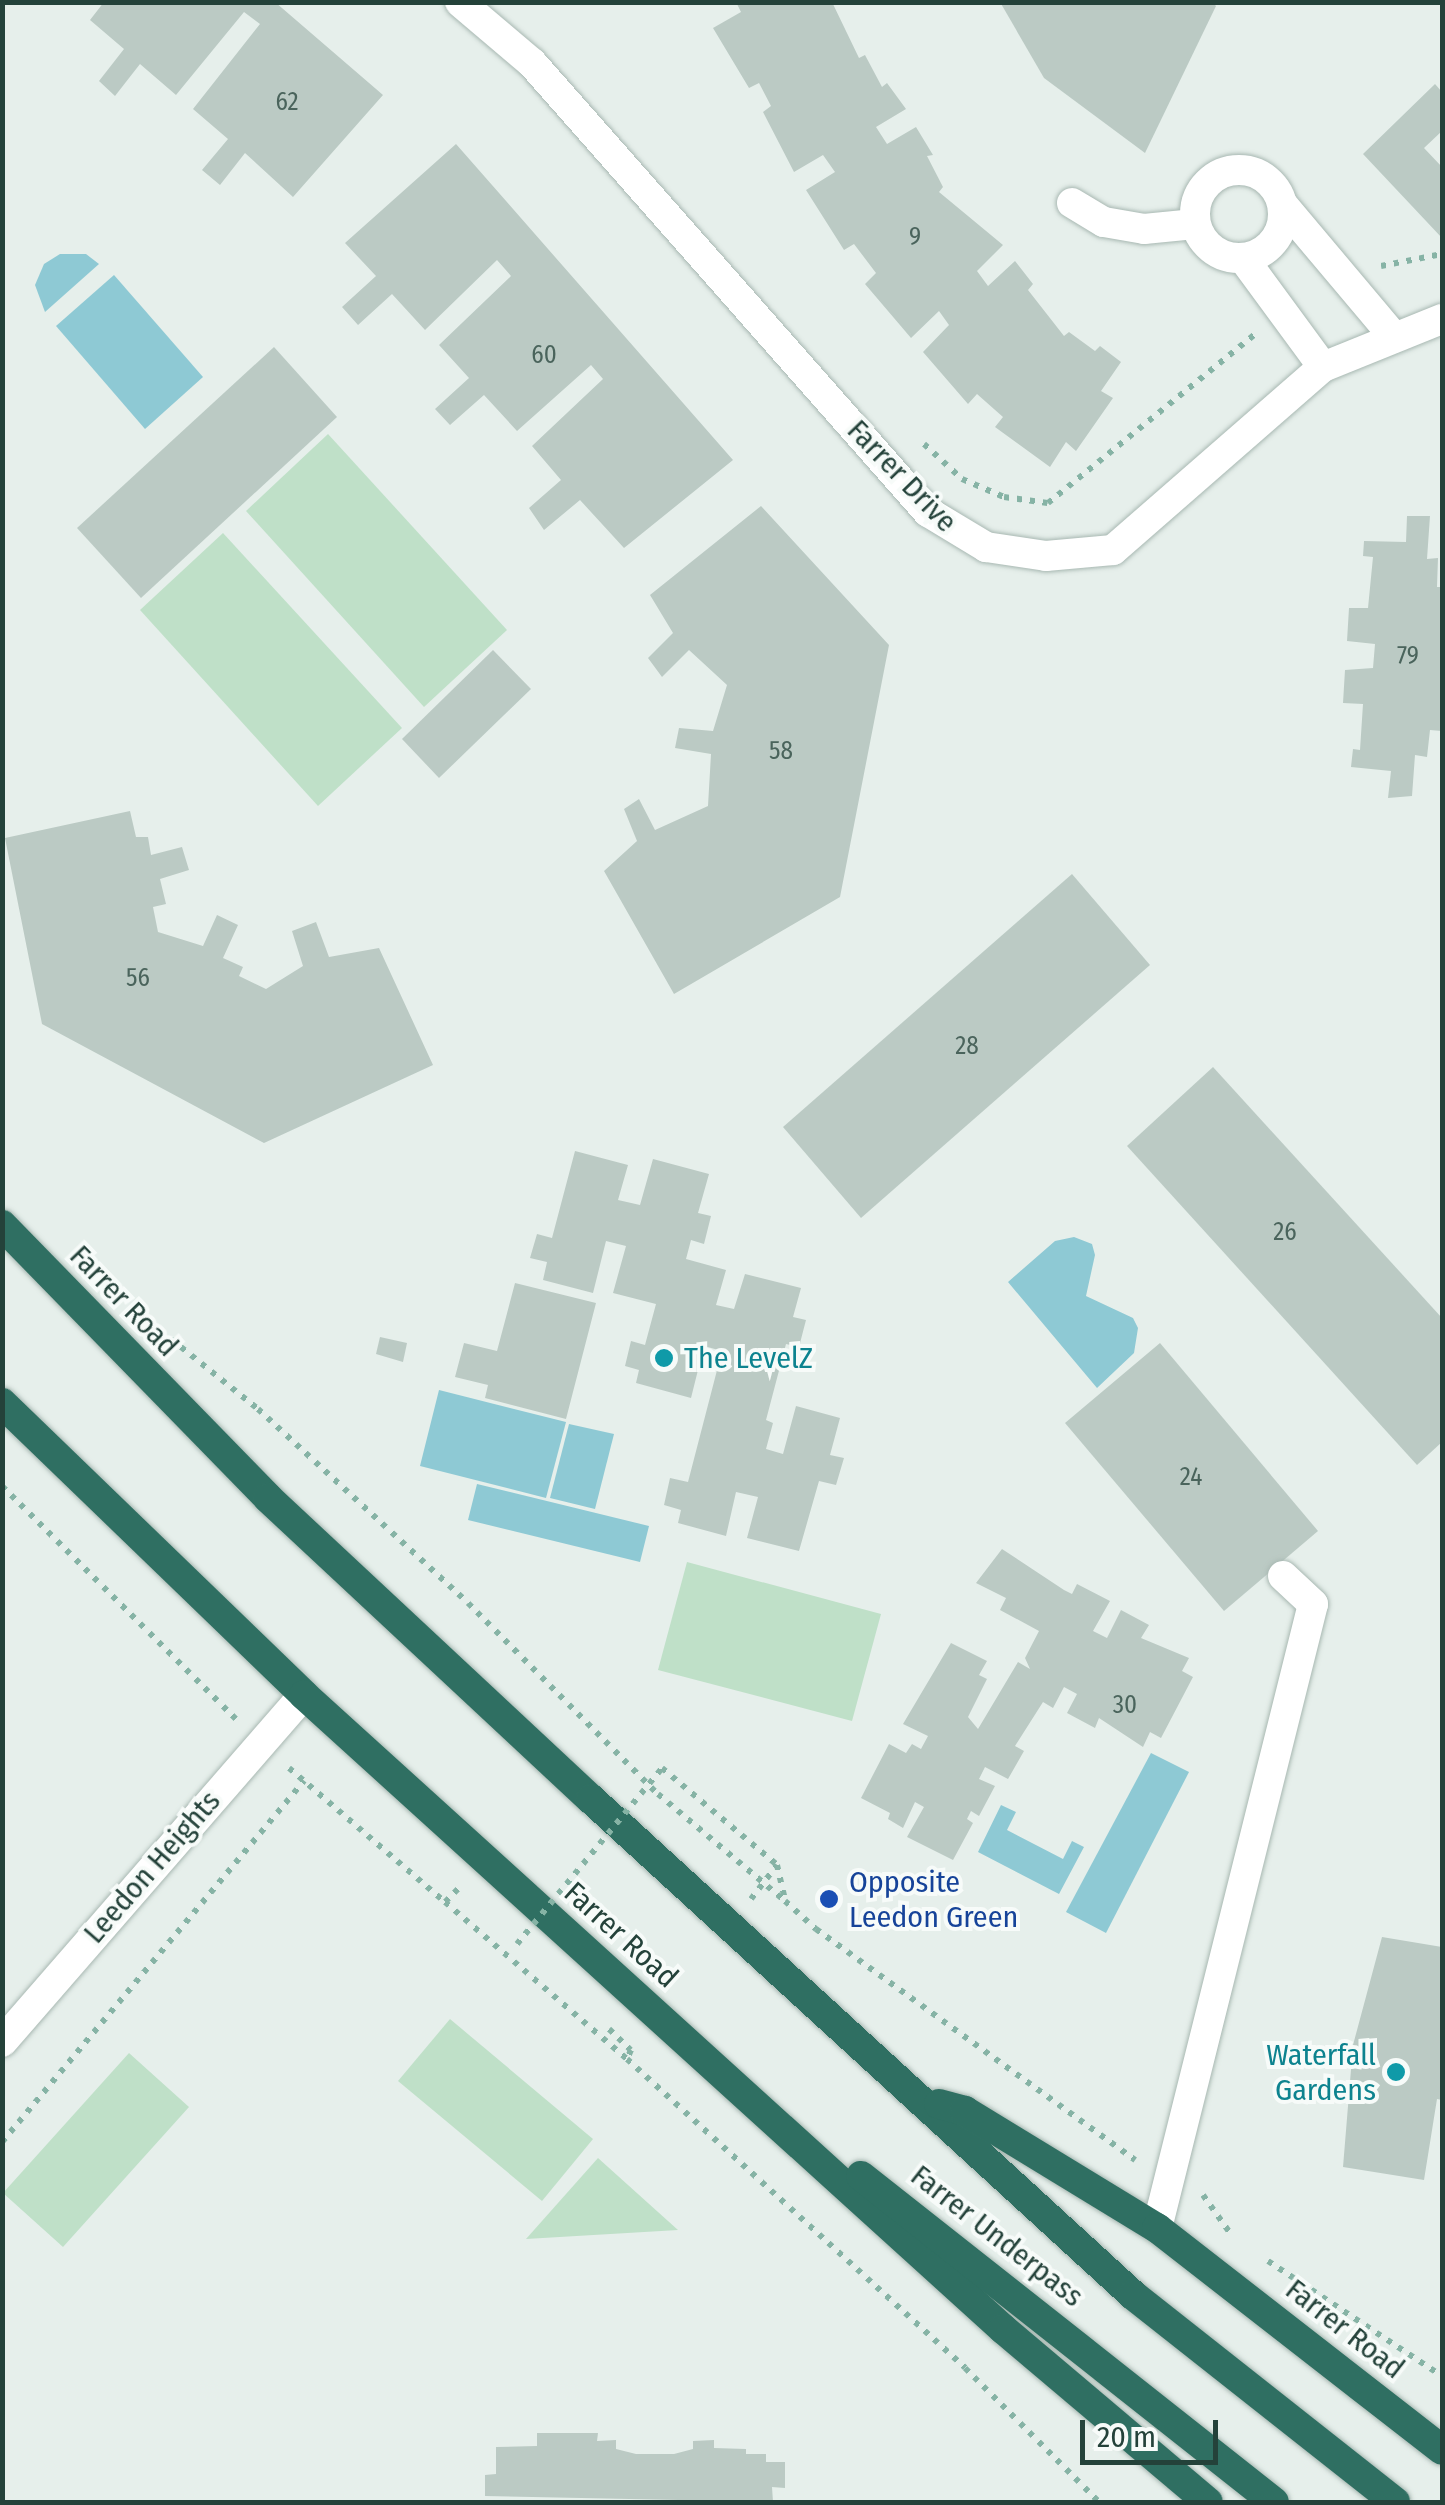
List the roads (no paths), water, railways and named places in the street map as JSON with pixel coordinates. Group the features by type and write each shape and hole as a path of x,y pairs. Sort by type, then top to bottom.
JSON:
{"highway":[{"name":"Farrer Road","path":"2,1225 268,1498 927,2100 965,2111 1157,2228 1442,2450"},
{"name":"Farrer Road","path":"2,1403 304,1695 1012,2336 1208,2502"},
{"name":"Farrer Underpass","path":"674,2029 1274,2502"},
{"name":"Farrer Underpass","path":"927,2100 1134,2294 1396,2502"}],"street":[{"name":"Farrer Drive","path":"460,2 532,63 928,512 966,540 1046,556 1113,550 1323,367 1442,318"},
{"path":"1323,367 1243,258 1205,243 1195,224 1196,201 1209,181 1230,170 1263,178 1394,337"},
{"path":"1072,203 1104,222 1130,227 1195,224"},
{"path":"1243,258 1273,240 1283,205"},
{"path":"1157,2228 1313,1604 1283,1576"},
{"name":"Leedon Heights","path":"2,2042 259,1742 304,1695"}],"water":[{"path":"60,254 86,254 99,264 45,312 35,285 44,264"},
{"path":"114,275 203,377 145,429 56,326"},
{"path":"1074,1237 1092,1244 1095,1255 1086,1296 1133,1318 1138,1328 1134,1353 1097,1388 1008,1282 1055,1241"},
{"path":"439,1390 566,1422 546,1498 420,1466"},
{"path":"569,1424 614,1434 595,1509 550,1498"},
{"path":"477,1484 649,1526 640,1562 468,1520"},
{"path":"1151,1753 1189,1772 1106,1933 1066,1912"},
{"path":"1001,1805 1016,1812 1007,1830 1063,1859 1072,1841 1084,1847 1059,1894 978,1852"}],"place":[{"name":"The LevelZ","path":"664,1358"},
{"name":"Opposite Leedon Green","path":"829,1899"},
{"name":"Waterfall Gardens","path":"1396,2072"}]}
